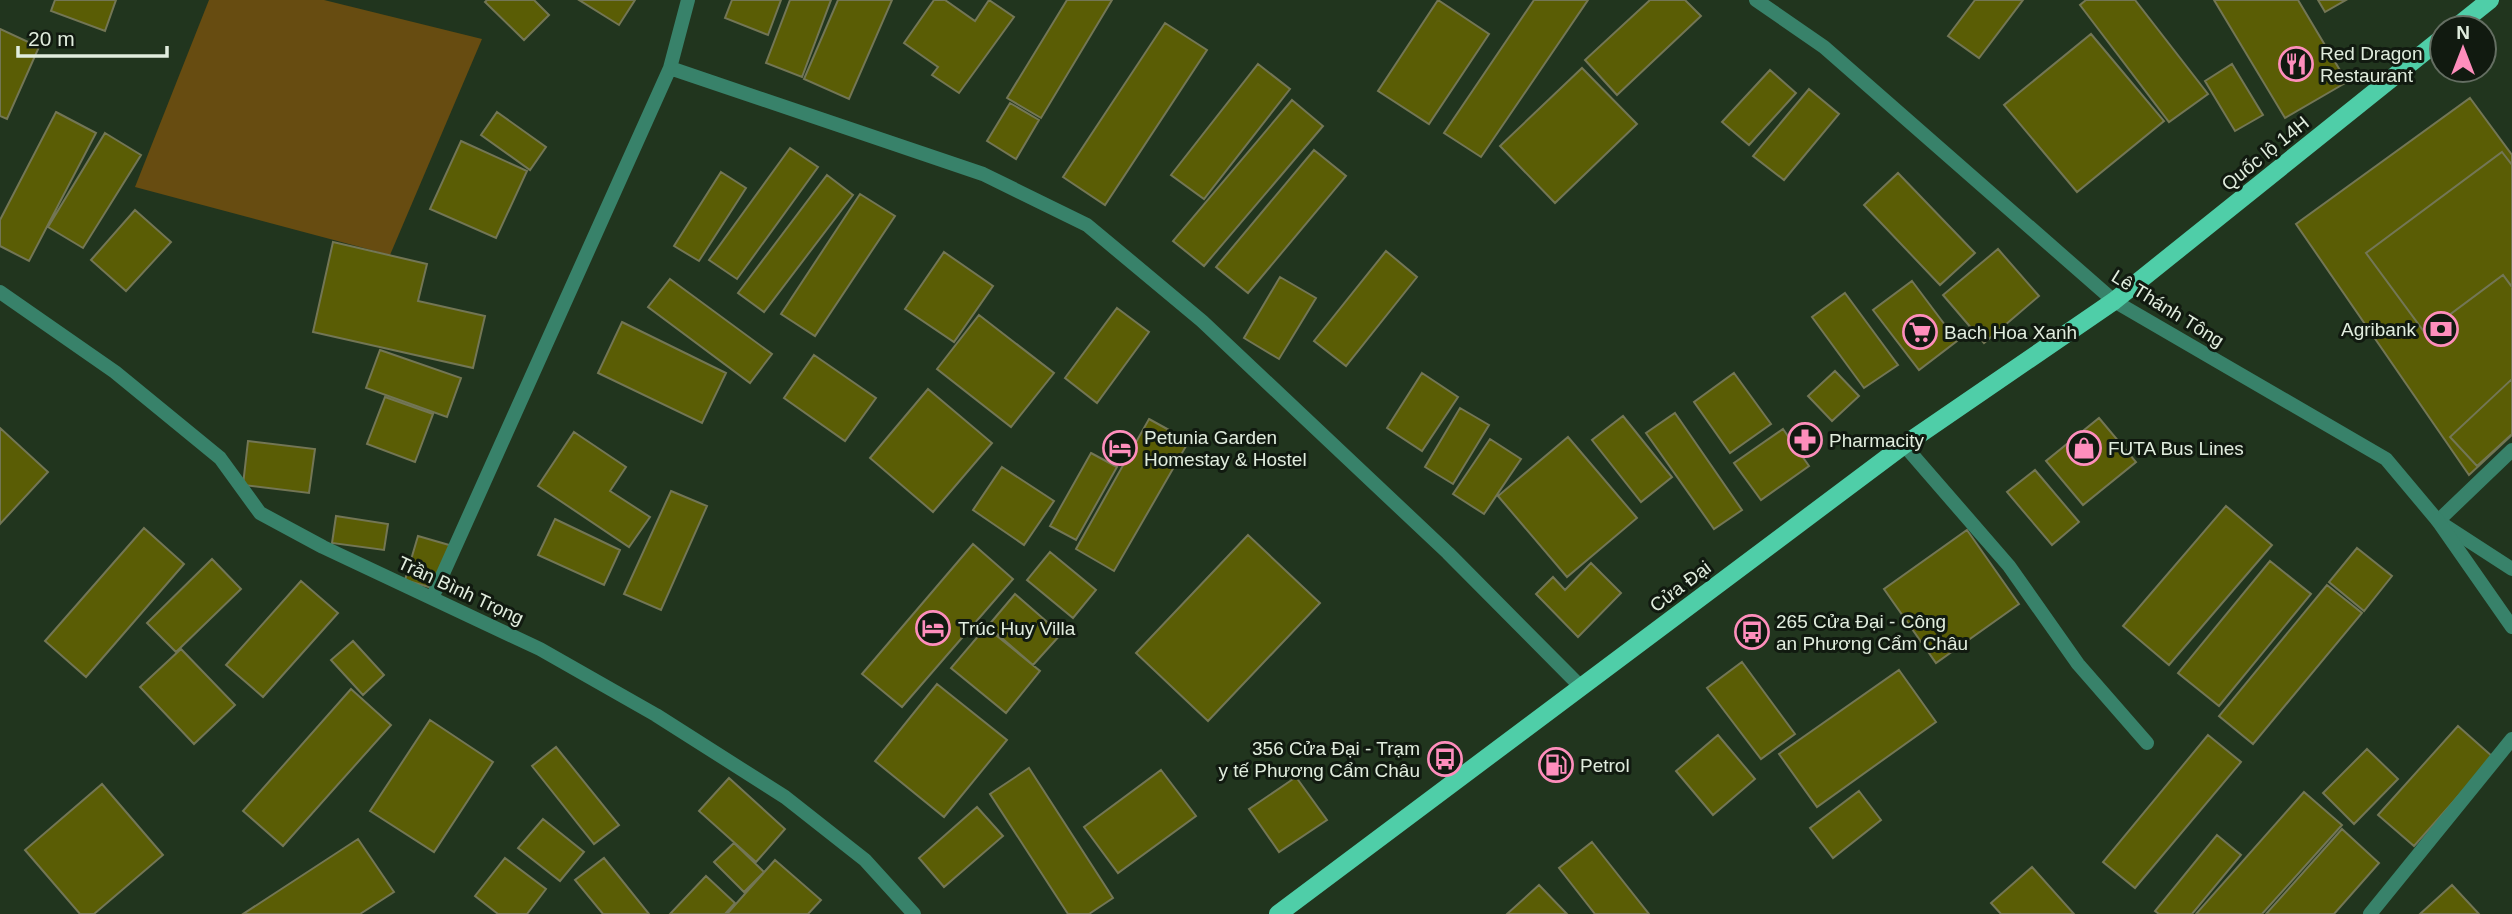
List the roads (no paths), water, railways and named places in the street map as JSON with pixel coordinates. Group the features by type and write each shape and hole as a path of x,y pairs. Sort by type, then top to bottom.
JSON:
{"main road":[{"path":"2472,14 2490,0"},
{"name":"Quốc lộ 14H","path":"2113,301 2428,49"},
{"name":"Cửa Đại","path":"1278,914 1904,445 2113,301"}],"street":[{"path":"433,596 670,68 688,0"},
{"name":"Lê Thánh Tông","path":"1756,0 1824,47 2113,301 2386,459 2438,521 2512,626"},
{"path":"670,68 983,174 1087,225 1202,321 1448,553 1580,686"},
{"name":"Trần Bình Trọng","path":"0,292 115,372 220,458 260,513 323,547 433,596 564,662 656,715 785,796 865,860 914,914"},
{"path":"1904,445 2009,566 2078,664 2147,743"},
{"path":"2512,450 2438,521 2512,569"},
{"path":"2370,914 2512,739"}],"place":[{"name":"Red Dragon Restaurant","path":"2296,64"},
{"name":"Agribank","path":"2441,329"},
{"name":"Bach Hoa Xanh","path":"1920,332"},
{"name":"Pharmacity","path":"1805,440"},
{"name":"Petunia Garden Homestay & Hostel","path":"1120,448"},
{"name":"FUTA Bus Lines","path":"2084,448"},
{"name":"Trúc Huy Villa","path":"933,628"},
{"name":"265 Cửa Đại - Công an Phương Cẩm Châu","path":"1752,632"},
{"name":"356 Cửa Đại - Trạm y tế Phương Cẩm Châu","path":"1445,759"},
{"name":"Petrol","path":"1556,765"}]}
